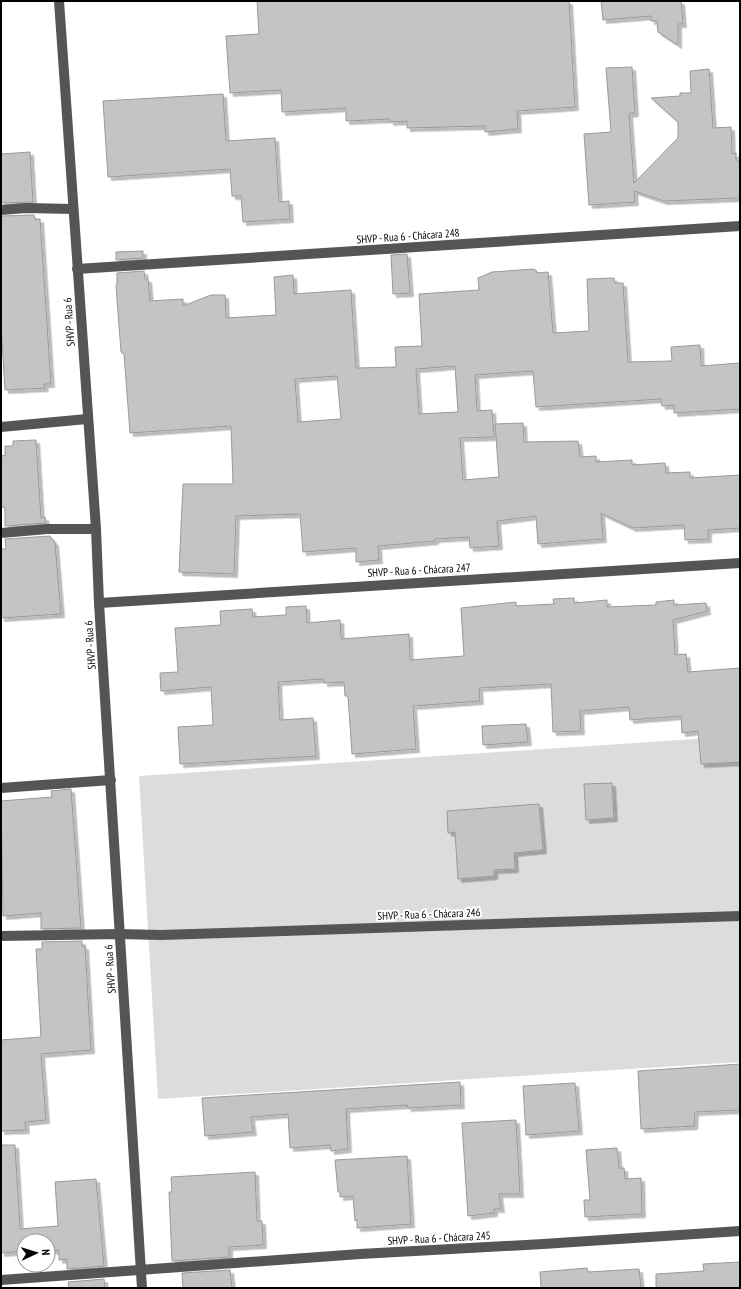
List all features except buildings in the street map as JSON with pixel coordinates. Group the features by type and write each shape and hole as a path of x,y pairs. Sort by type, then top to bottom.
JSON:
{"street":[{"name":"SHVP - Rua 6","path":"59,1 87,419 96,529 119,934 142,1288"},
{"path":"1,210 26,208 73,209"},
{"name":"SHVP - Rua 6 - Chácara 248","path":"77,269 740,226"},
{"path":"1,427 87,419"},
{"path":"1,532 47,529 96,529"},
{"name":"SHVP - Rua 6 - Chácara 247","path":"99,602 740,563"},
{"path":"1,788 110,780"},
{"name":"SHVP - Rua 6 - Chácara 246","path":"1,936 119,934 161,935 740,916"},
{"name":"SHVP - Rua 6 - Chácara 245","path":"1,1280 360,1254 740,1231"}],"shaded area":[{"path":"740,736 740,1062 158,1099 139,776"}]}
